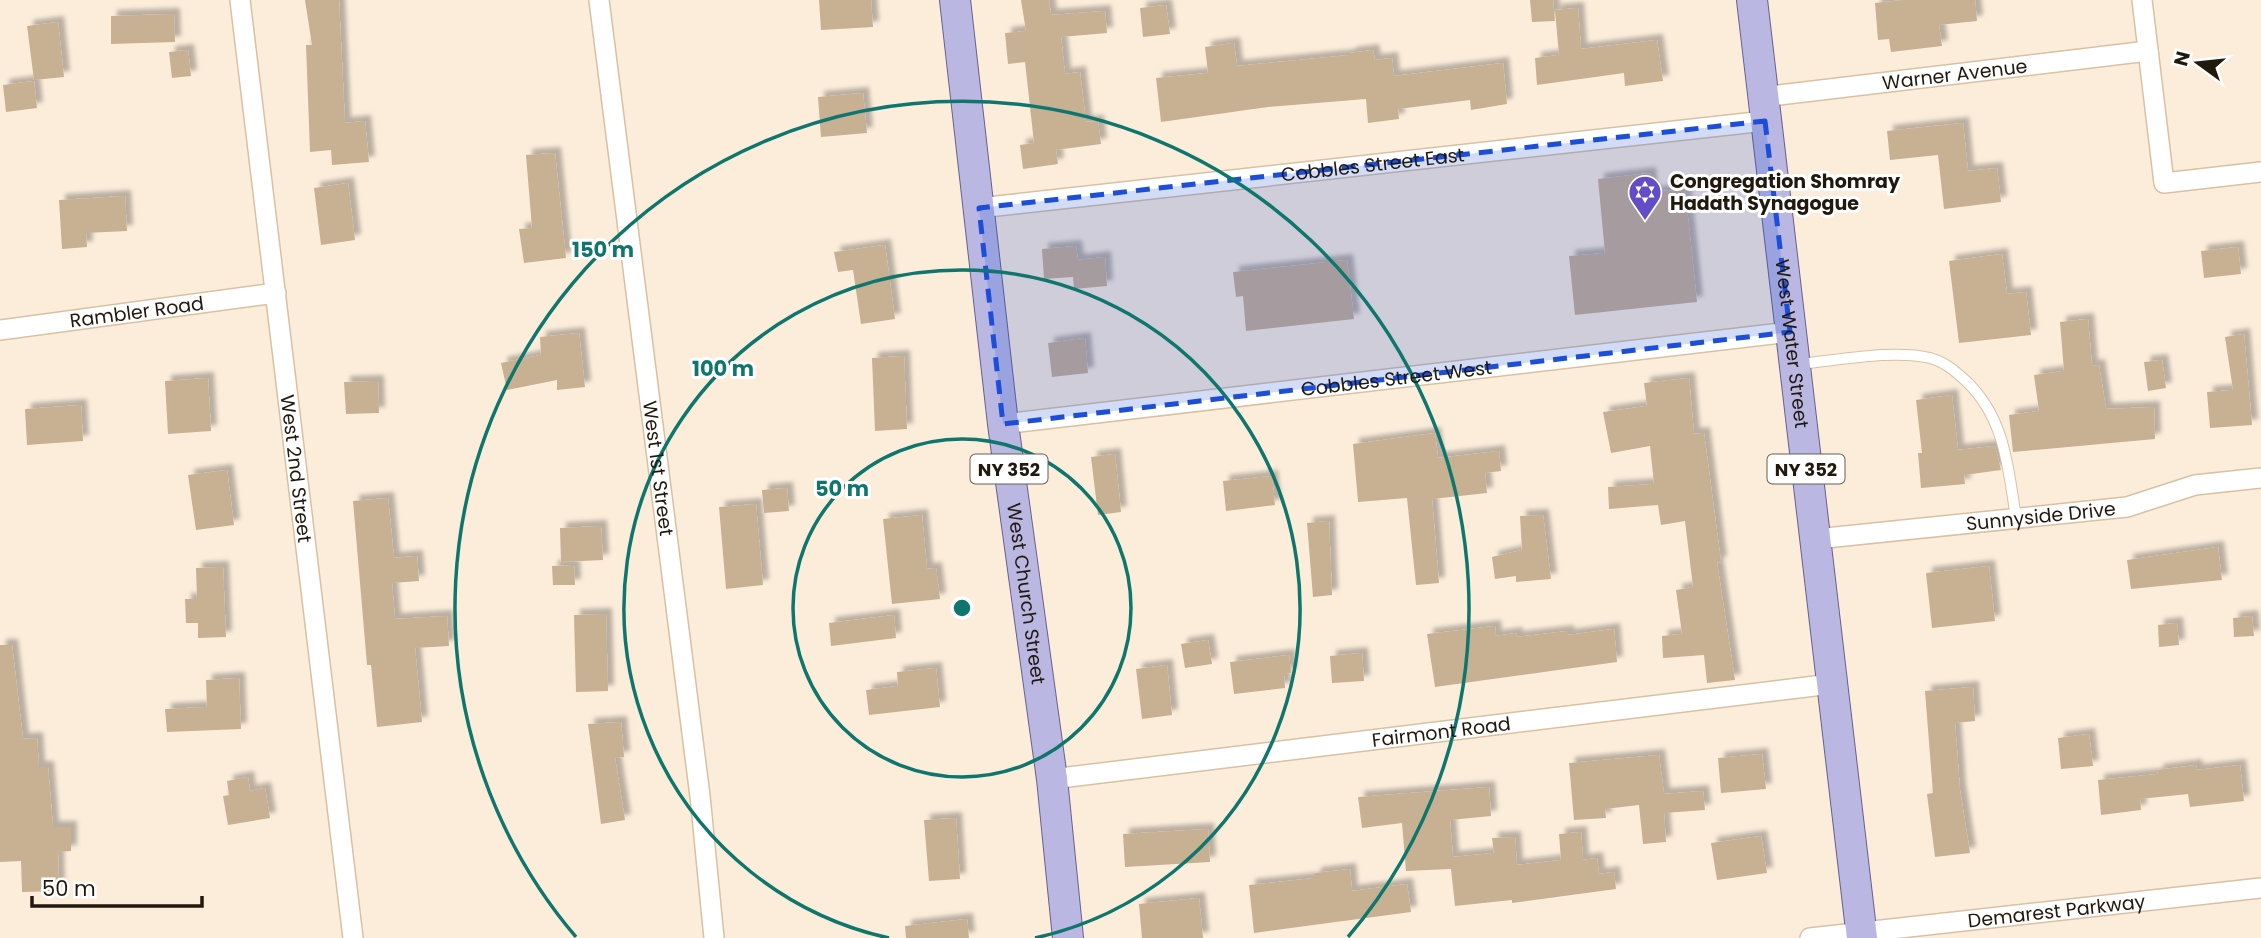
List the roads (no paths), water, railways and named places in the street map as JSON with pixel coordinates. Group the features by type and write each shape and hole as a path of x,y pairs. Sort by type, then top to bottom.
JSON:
{"main road":[{"name":"West Church Street","path":"955,0 1003,424 1052,779 1068,938"},
{"name":"West Water Street","path":"1752,0 1862,935"}],"street":[{"name":"West 2nd Street","path":"240,0 353,938"},
{"name":"West 1st Street","path":"599,0 700,796 714,938"},
{"path":"2142,0 2164,183 2261,172"},
{"name":"Warner Avenue","path":"1764,109 2148,51"},
{"name":"Cobbles Street East","path":"979,208 1764,109"},
{"name":"Rambler Road","path":"0,330 276,293"},
{"name":"Cobbles Street West","path":"1003,424 1790,332"},
{"name":"Sunnyside Drive","path":"1815,539 2127,507 2195,485 2261,478"},
{"name":"Fairmont Road","path":"1052,779 1831,684"},
{"name":"Demarest Parkway","path":"1810,938 1862,935 2261,888"}],"lane":[{"path":"1793,364 1904,355 1944,363 1975,389 1992,412 2008,463 2016,518"}],"place":[{"name":"Congregation Shomray Hadath Synagogue","path":"1645,222"}]}
